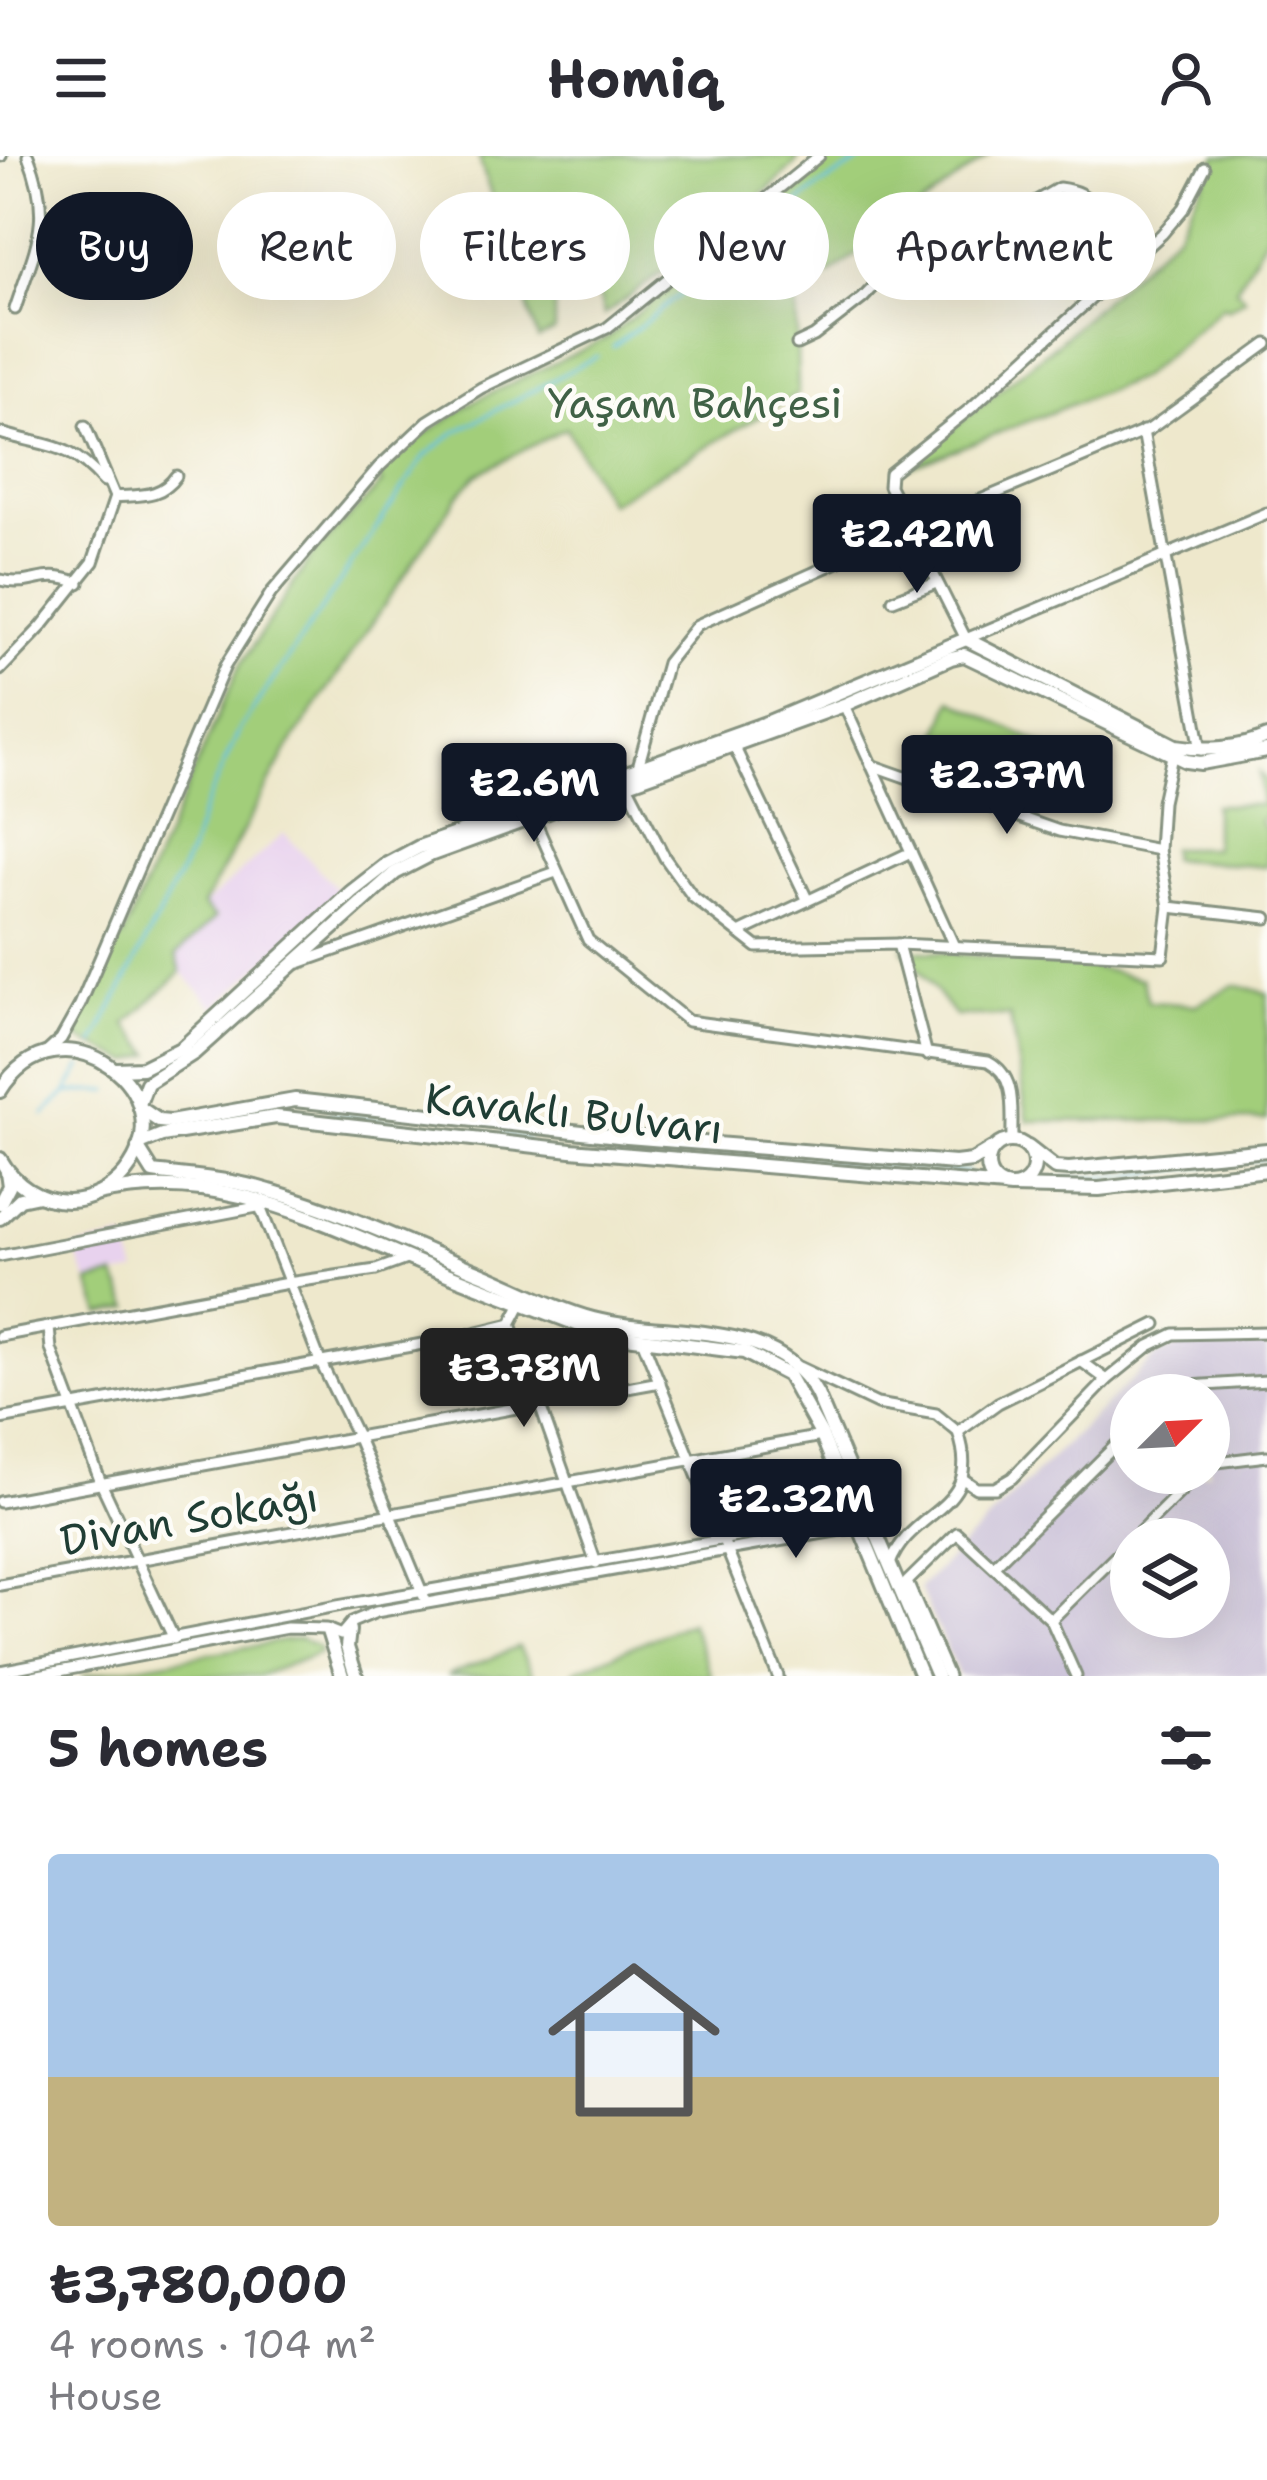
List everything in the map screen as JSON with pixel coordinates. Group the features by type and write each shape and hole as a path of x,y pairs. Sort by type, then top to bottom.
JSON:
{"main road":[{"path":"937,1676 817,1394 799,1367 742,1339 639,1328 580,1315 300,1200 222,1180 153,1172 139,1146 139,1106 147,1082 194,1053 395,873 432,854 626,780 638,766 766,723 967,639 1174,751 1253,743 1267,737"},
{"path":"0,1091 18,1068 44,1054 81,1052 116,1069 142,1068 182,1048 387,864 419,848 734,746 964,656 1201,763 1267,751"},
{"path":"116,1069 139,1106"},
{"name":"Kavaklı Bulvarı","path":"139,1106 159,1121 170,1122 296,1100 471,1122 956,1163 972,1161 1012,1140"},
{"name":"Kavaklı Bulvarı","path":"139,1146 162,1135 276,1117 571,1150 1008,1187 1099,1190 1267,1170"},
{"path":"1012,1140 1055,1168 1267,1150"},
{"path":"98,1194 117,1181 139,1146"},
{"path":"992,1149 989,1171 1008,1187 1026,1182 1034,1169 1028,1147"},
{"path":"3,1165 39,1196"},
{"path":"0,1203 9,1186 3,1165"},
{"path":"0,1218 20,1199 39,1196 68,1201 138,1185 202,1187 409,1258 587,1328 744,1352 772,1363 802,1394 822,1436 921,1676"},
{"path":"350,1626 347,1647 356,1676"},
{"path":"327,1630 342,1676"}],"street":[{"path":"15,309 42,223 43,201 28,156"},
{"path":"81,1052 71,1035 80,1005 225,666 253,616 299,559 379,467 428,421 482,388 607,328 816,157"},
{"path":"1156,236 1184,208 1205,168"},
{"path":"797,344 860,300"},
{"path":"964,656 967,639 909,530 889,486 890,473 971,408 1090,300"},
{"path":"638,766 667,664 686,635 705,620 1143,431 1267,344"},
{"path":"0,670 94,562 113,494 85,426"},
{"path":"1143,431 1201,750"},
{"path":"0,433 68,449 113,494 157,494 176,476"},
{"path":"967,639 1267,513"},
{"path":"0,580 17,583 49,574 79,583"},
{"path":"893,600 936,583"},
{"path":"844,705 954,946"},
{"path":"734,746 807,898"},
{"path":"626,780 665,858 693,898 757,946 898,944 1163,956 1169,907 1159,850 1162,802 1174,751"},
{"path":"872,765 1059,831 1159,850"},
{"path":"533,819 588,940 693,1024 988,1061 1003,1070 1011,1094 1012,1140"},
{"path":"741,932 911,853"},
{"path":"289,968 556,872"},
{"path":"1169,907 1267,918"},
{"path":"898,944 927,1055"},
{"path":"44,1054 60,1040 80,1005"},
{"path":"0,1256 257,1203 424,1599"},
{"path":"0,1336 354,1275 409,1258"},
{"path":"523,1301 511,1324 596,1563"},
{"path":"0,1418 445,1340 511,1324"},
{"path":"958,1432 998,1402 1156,1324"},
{"path":"49,1328 51,1349 101,1483 174,1639"},
{"path":"963,1479 976,1488 1004,1484 1107,1380 1149,1346 1174,1334 1267,1332"},
{"path":"643,1339 778,1676"},
{"path":"1081,1360 1107,1380"},
{"path":"799,1367 877,1404 935,1414 958,1432 964,1449 963,1479 956,1492 902,1544 890,1567"},
{"path":"1230,1384 1267,1381"},
{"path":"0,1502 660,1382"},
{"name":"Divan Sokağı","path":"0,1585 822,1436"},
{"path":"994,1566 1110,1451"},
{"path":"1230,1460 1267,1456"},
{"path":"1154,1518 1178,1494"},
{"path":"32,1676 287,1628 327,1630 336,1635 376,1612 424,1599 722,1538 856,1522"},
{"path":"0,1671 341,1607 424,1599 727,1550 856,1522"},
{"path":"948,1676 907,1582 957,1533 1052,1620 1076,1676"},
{"path":"1052,1620 1110,1562"},
{"path":"341,1607 349,1612 350,1626"},
{"path":"327,1630 323,1618 328,1610"}],"shaded area":[{"path":"284,833 340,892 215,1008 177,967 176,954 214,919 203,906"},
{"path":"125,1238 137,1272 116,1276 126,1297 101,1314 74,1248"},
{"path":"1194,1340 1267,1342 1267,1676 959,1676 919,1588 1110,1401 1110,1494 1230,1494 1230,1374 1138,1374 1156,1356"}],"green space":[{"path":"799,156 765,192 654,192 654,277 630,295 630,192 490,192 479,158"},
{"path":"831,156 988,156 940,192 853,192 853,257 829,275 829,192 787,192"},
{"path":"1217,156 1267,156 1267,234 1236,289 1245,298 1228,309 1223,306 1140,378 900,471 1104,300 1156,300 1156,251 1178,231"},
{"path":"525,300 554,300 554,331 538,339"},
{"path":"600,300 624,300 604,315"},
{"name":"Yaşam Bahçesi","path":"654,300 796,300 798,394 609,503 566,428 476,475 287,750 203,905 215,918 176,955 181,972 126,1024 152,1054 130,1062 77,1038 76,1030 116,942 123,937 238,669 311,557 382,483 377,475 417,440 476,400 607,338"},
{"path":"952,700 1104,775 1098,801 939,733"},
{"path":"1259,773 1267,782 1267,815 1260,821 1267,832 1267,867 1171,859 1170,848 1214,848 1214,805 1262,805"},
{"path":"903,949 1092,967 1142,979 1148,1002 1196,1005 1234,985 1267,993 1267,1120 1028,1121 1010,1016 955,1016"},
{"path":"115,1276 130,1308 101,1314 89,1282"},
{"path":"690,1622 711,1676 577,1676 574,1671"},
{"path":"299,1638 318,1647 320,1653 258,1676 82,1676"},
{"path":"519,1647 533,1676 447,1676"}],"waterway":[{"path":"613,347 819,187 869,156"},
{"path":"94,1044 190,853 202,812 240,729 425,456 454,433 597,356"},
{"path":"44,1115 67,1092 82,1066"},
{"path":"69,1092 109,1091"},
{"path":"328,1114 491,1133"},
{"path":"501,1134 527,1139"},
{"path":"620,1148 768,1156"},
{"path":"777,1157 968,1172"},
{"path":"1048,1179 1127,1176 1267,1158"}]}
